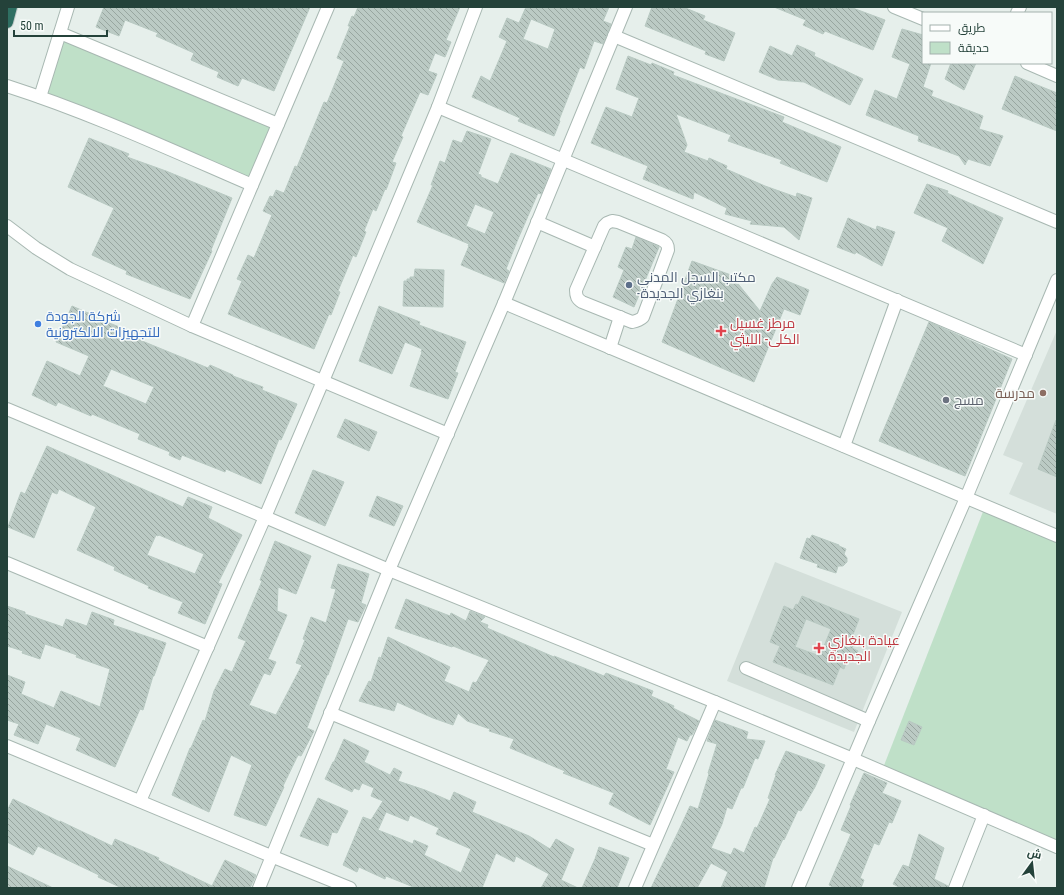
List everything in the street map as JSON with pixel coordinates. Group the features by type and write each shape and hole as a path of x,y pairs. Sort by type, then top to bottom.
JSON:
{"highway":[{"path":"7,22 11,7"}],"street":[{"path":"40,97 68,7"},
{"path":"192,326 328,7"},
{"path":"140,801 323,381 438,107 476,7"},
{"path":"259,888 389,570 504,303 626,7"},
{"path":"894,7 922,19"},
{"path":"60,33 278,124"},
{"path":"614,36 1057,222"},
{"path":"1029,64 1057,76"},
{"path":"7,86 115,126 252,185"},
{"path":"438,107 1026,355"},
{"path":"612,221 662,240 666,242 668,246 668,250 643,316 637,321 632,322 620,317 578,300 576,295 576,290 604,226 612,221"},
{"path":"537,222 595,247"},
{"path":"7,226 36,248 70,268 192,326 448,434"},
{"path":"798,888 966,498 1057,280"},
{"path":"844,446 897,300"},
{"path":"504,303 1057,536"},
{"path":"610,348 620,317"},
{"path":"7,409 389,570 853,759 1057,847"},
{"path":"7,563 208,647"},
{"path":"746,668 869,721"},
{"path":"635,888 714,702"},
{"path":"330,713 653,845"},
{"path":"7,746 350,888"},
{"path":"955,888 984,815"}],"shaded area":[{"name":"مدرسة","path":"1057,330 1057,514 1009,494 1023,463 1003,455"},
{"path":"775,562 902,612 854,732 727,681"}],"green space":[{"path":"61,34 280,125 254,186 42,97"},
{"path":"986,504 1057,533 1057,844 883,768"}],"building":[{"path":"104,7 310,7 274,91 242,78 238,86 217,77 219,72 191,60 194,53 156,36 158,33 125,20 119,36 96,27"},
{"path":"358,7 460,7 446,40 451,42 445,57 435,53 428,71 437,74 428,95 420,92 401,136 403,137 392,162 396,163 386,190 385,189 376,211 373,209 356,257 353,255 338,291 340,292 331,315 329,314 314,349 228,314 242,281 237,279 248,255 254,258 272,215 263,211 270,196 273,197 276,190 284,193 295,166 297,167 324,102 327,103 344,61 337,58 350,26 348,26 352,16 354,17"},
{"path":"526,7 609,7 603,21 611,24 603,44 594,41 584,69 580,67 554,136 518,121 520,118 472,97 481,76 490,81 507,41 499,37 507,18 519,23","holes":["531,19 555,29 548,49 523,39"]},
{"path":"652,7 683,7 705,16 703,20 735,33 724,61 705,54 706,51 645,26"},
{"path":"774,7 850,7 885,20 873,50 825,31 823,34 803,25 806,20"},
{"path":"902,29 922,35 922,64 931,64 923,87 933,91 931,96 983,116 979,129 1003,136 990,166 968,159 965,165 959,156 918,141 919,136 866,115 875,90 897,99 910,64 892,57"},
{"path":"797,45 815,53 814,56 863,79 850,105 804,82 778,80 759,72 770,46 792,56"},
{"path":"628,56 651,65 652,63 674,72 673,75 784,117 782,122 841,147 827,182 780,163 782,160 728,141 731,135 676,114 687,145 684,152 708,161 709,158 727,166 726,169 765,186 796,197 797,193 812,198 799,240 784,227 750,224 752,221 725,214 727,208 694,192 693,199 643,179 648,166 591,143 606,107 632,117 639,98 616,89"},
{"path":"951,64 976,64 964,90 945,79"},
{"path":"1015,76 1057,93 1057,131 1002,109"},
{"path":"467,131 491,139 478,174 481,175 481,177 498,184 511,153 551,169 541,194 538,193 518,239 506,269 509,271 504,283 461,265 469,244 417,222 433,185 431,185 440,161 445,163 453,140 462,143","holes":["475,204 494,212 485,234 466,226"]},
{"path":"89,138 129,154 127,157 232,198 211,250 212,251 190,299 126,274 127,271 92,255 114,208 68,187"},
{"path":"927,184 948,191 947,193 1003,218 983,264 942,241 948,228 914,213"},
{"path":"848,218 876,230 877,226 895,232 882,266 856,252 855,254 837,247"},
{"path":"636,237 659,247 634,307 613,297 624,270 618,267 626,247 632,249"},
{"name":"مرطز غسيل الكلى- الليثي","path":"692,261 731,275 760,311 772,284 777,277 809,290 800,315 784,309 754,382 662,342"},
{"path":"415,269 444,270 443,307 403,306 404,281 410,279 410,277 414,277"},
{"path":"72,306 95,316 94,317 127,330 125,334 208,368 210,365 233,376 263,387 262,390 297,404 281,440 279,439 261,484 226,469 225,472 182,455 180,460 169,455 170,452 138,439 140,434 92,414 91,416 58,402 56,406 32,395 47,361 80,376 89,356 56,342","holes":["111,369 154,387 146,404 103,386"]},
{"path":"379,306 420,322 419,325 466,342 455,372 458,373 448,399 410,386 422,349 405,342 392,374 359,361"},
{"name":"مسج","path":"929,322 1012,359 965,476 879,441"},
{"path":"345,419 377,432 369,451 337,437"},
{"path":"1056,420 1057,421 1057,477 1038,469"},
{"path":"47,446 183,507 188,497 212,507 208,518 242,535 218,583 222,584 205,624 178,613 183,602 148,588 149,586 114,570 115,567 77,550 96,507 59,489 57,494 52,492 34,538 8,527 21,492 25,494","holes":["156,535 159,535 204,554 195,574 147,555"]},
{"path":"313,470 344,482 325,526 295,513"},
{"path":"377,496 403,506 394,526 369,516"},
{"path":"812,535 846,549 844,554 847,558 847,562 843,566 838,566 836,573 817,567 818,564 800,558 807,538 810,539"},
{"path":"275,541 311,556 296,594 278,587 277,611 287,615 268,659 276,662 270,675 264,673 249,705 276,715 302,665 296,663 305,640 303,639 311,617 326,623 336,589 331,588 338,564 369,574 361,603 366,605 358,622 348,619 307,728 314,731 301,756 298,755 266,826 234,815 252,765 231,755 209,812 172,795 190,748 203,720 205,721 214,691 225,669 232,672 246,641 238,638 262,581 260,580"},
{"path":"802,596 859,619 852,637 856,639 852,648 858,651 853,662 847,660 844,669 840,667 833,685 773,662 780,646 770,642 784,606 793,610 796,604 798,605","holes":["806,619 831,629 820,656 795,647"]},
{"path":"406,599 450,616 451,613 466,621 470,611 485,617 480,622 488,625 487,628 554,657 604,676 606,673 653,691 651,696 674,706 673,708 699,721 692,735 690,735 687,741 678,737 666,769 674,772 650,825 609,804 614,793 563,773 565,771 510,748 514,739 489,731 490,729 467,721 458,713 453,725 397,702 394,711 359,701 369,681 371,682 379,657 381,658 388,637 450,667 444,681 469,692 473,682 476,683 489,660 453,646 452,647 395,628"},
{"path":"7,606 63,627 66,619 87,626 92,612 114,620 113,625 166,643 153,676 143,710 140,709 115,767 76,750 81,738 46,724 38,744 14,735 19,724 7,720 7,675 25,682 21,694 54,708 61,691 100,707 110,669 76,657 77,655 45,644 40,659 22,653 23,651 7,646"},
{"path":"715,720 748,732 746,739 765,741 758,759 755,758 743,788 741,788 732,809 727,807 722,824 711,848 731,855 734,848 744,853 755,827 757,828 770,799 768,798 775,775 786,751 825,765 815,787 801,811 798,810 784,840 783,839 773,858 764,888 721,888 728,872 711,863 697,888 651,888 690,806 698,809 717,744 707,741"},
{"path":"909,721 922,727 914,745 901,740"},
{"path":"344,739 369,751 364,762 390,775 394,768 402,772 398,781 425,790 450,801 454,792 476,802 472,812 529,836 550,849 556,839 574,849 561,880 578,888 541,888 549,874 516,856 514,862 496,853 482,888 416,888 386,876 385,879 359,867 357,872 343,865 363,817 371,820 383,801 371,796 374,788 362,783 359,790 354,788 352,792 325,779","holes":["386,812 408,821 410,815 439,828 436,834 471,849 461,873 424,855 428,846 414,840 413,844 378,830"]},
{"path":"864,773 887,783 882,793 901,801 892,823 889,822 879,845 874,843 860,878 864,880 861,888 835,888 829,885 851,834 841,830"},
{"path":"318,798 348,811 337,833 332,832 328,846 300,836"},
{"path":"13,799 112,846 115,839 159,858 158,860 212,886 225,860 256,875 250,888 122,888 98,877 99,875 38,846 33,855 7,842 7,811"},
{"path":"919,834 944,848 934,879 948,886 948,888 901,888 893,884 903,865 909,867"},
{"path":"599,847 629,858 617,888 582,888"},
{"path":"7,866 53,888 7,888"}],"place":[{"name":"مكتب السجل المدني -بنغازي الجديدة","path":"629,285"},
{"name":"شركة الجودة للتجهيزات الالكترونية","path":"38,324"},
{"name":"مرطز غسيل الكلى- الليثي","path":"721,331"},
{"name":"مدرسة","path":"1043,393"},
{"name":"مسج","path":"946,400"},
{"name":"عيادة بنغازي الجديدة","path":"819,648"}]}
